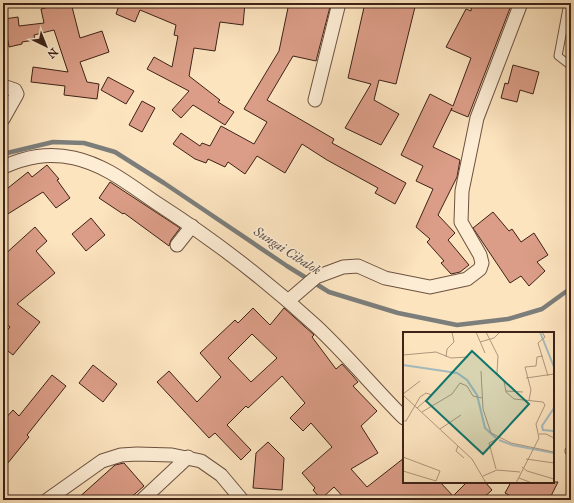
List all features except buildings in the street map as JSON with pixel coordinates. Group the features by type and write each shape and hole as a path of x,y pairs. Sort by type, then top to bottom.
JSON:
{"street":[{"path":"315,100 339,3"},
{"path":"288,301 312,280 343,267 358,266 385,278 430,287 467,279 480,269 482,263 480,255 461,222 462,191 477,118 521,3"},
{"path":"3,86 12,88 17,94 3,119"},
{"path":"3,167 19,160 38,156 74,158 104,169 220,246 288,301 340,350 403,417"},
{"path":"177,245 192,226"},
{"path":"47,500 84,472 111,457 137,454 188,457 201,461 215,469 242,500"},
{"path":"142,500 188,457"}],"lane":[{"path":"568,3 558,56 571,66"}],"waterway":[{"name":"Sungai Cibalok","path":"3,154 53,142 84,143 115,152 164,183 287,266 329,292 398,313 457,325 508,319 542,309 571,288"}]}
